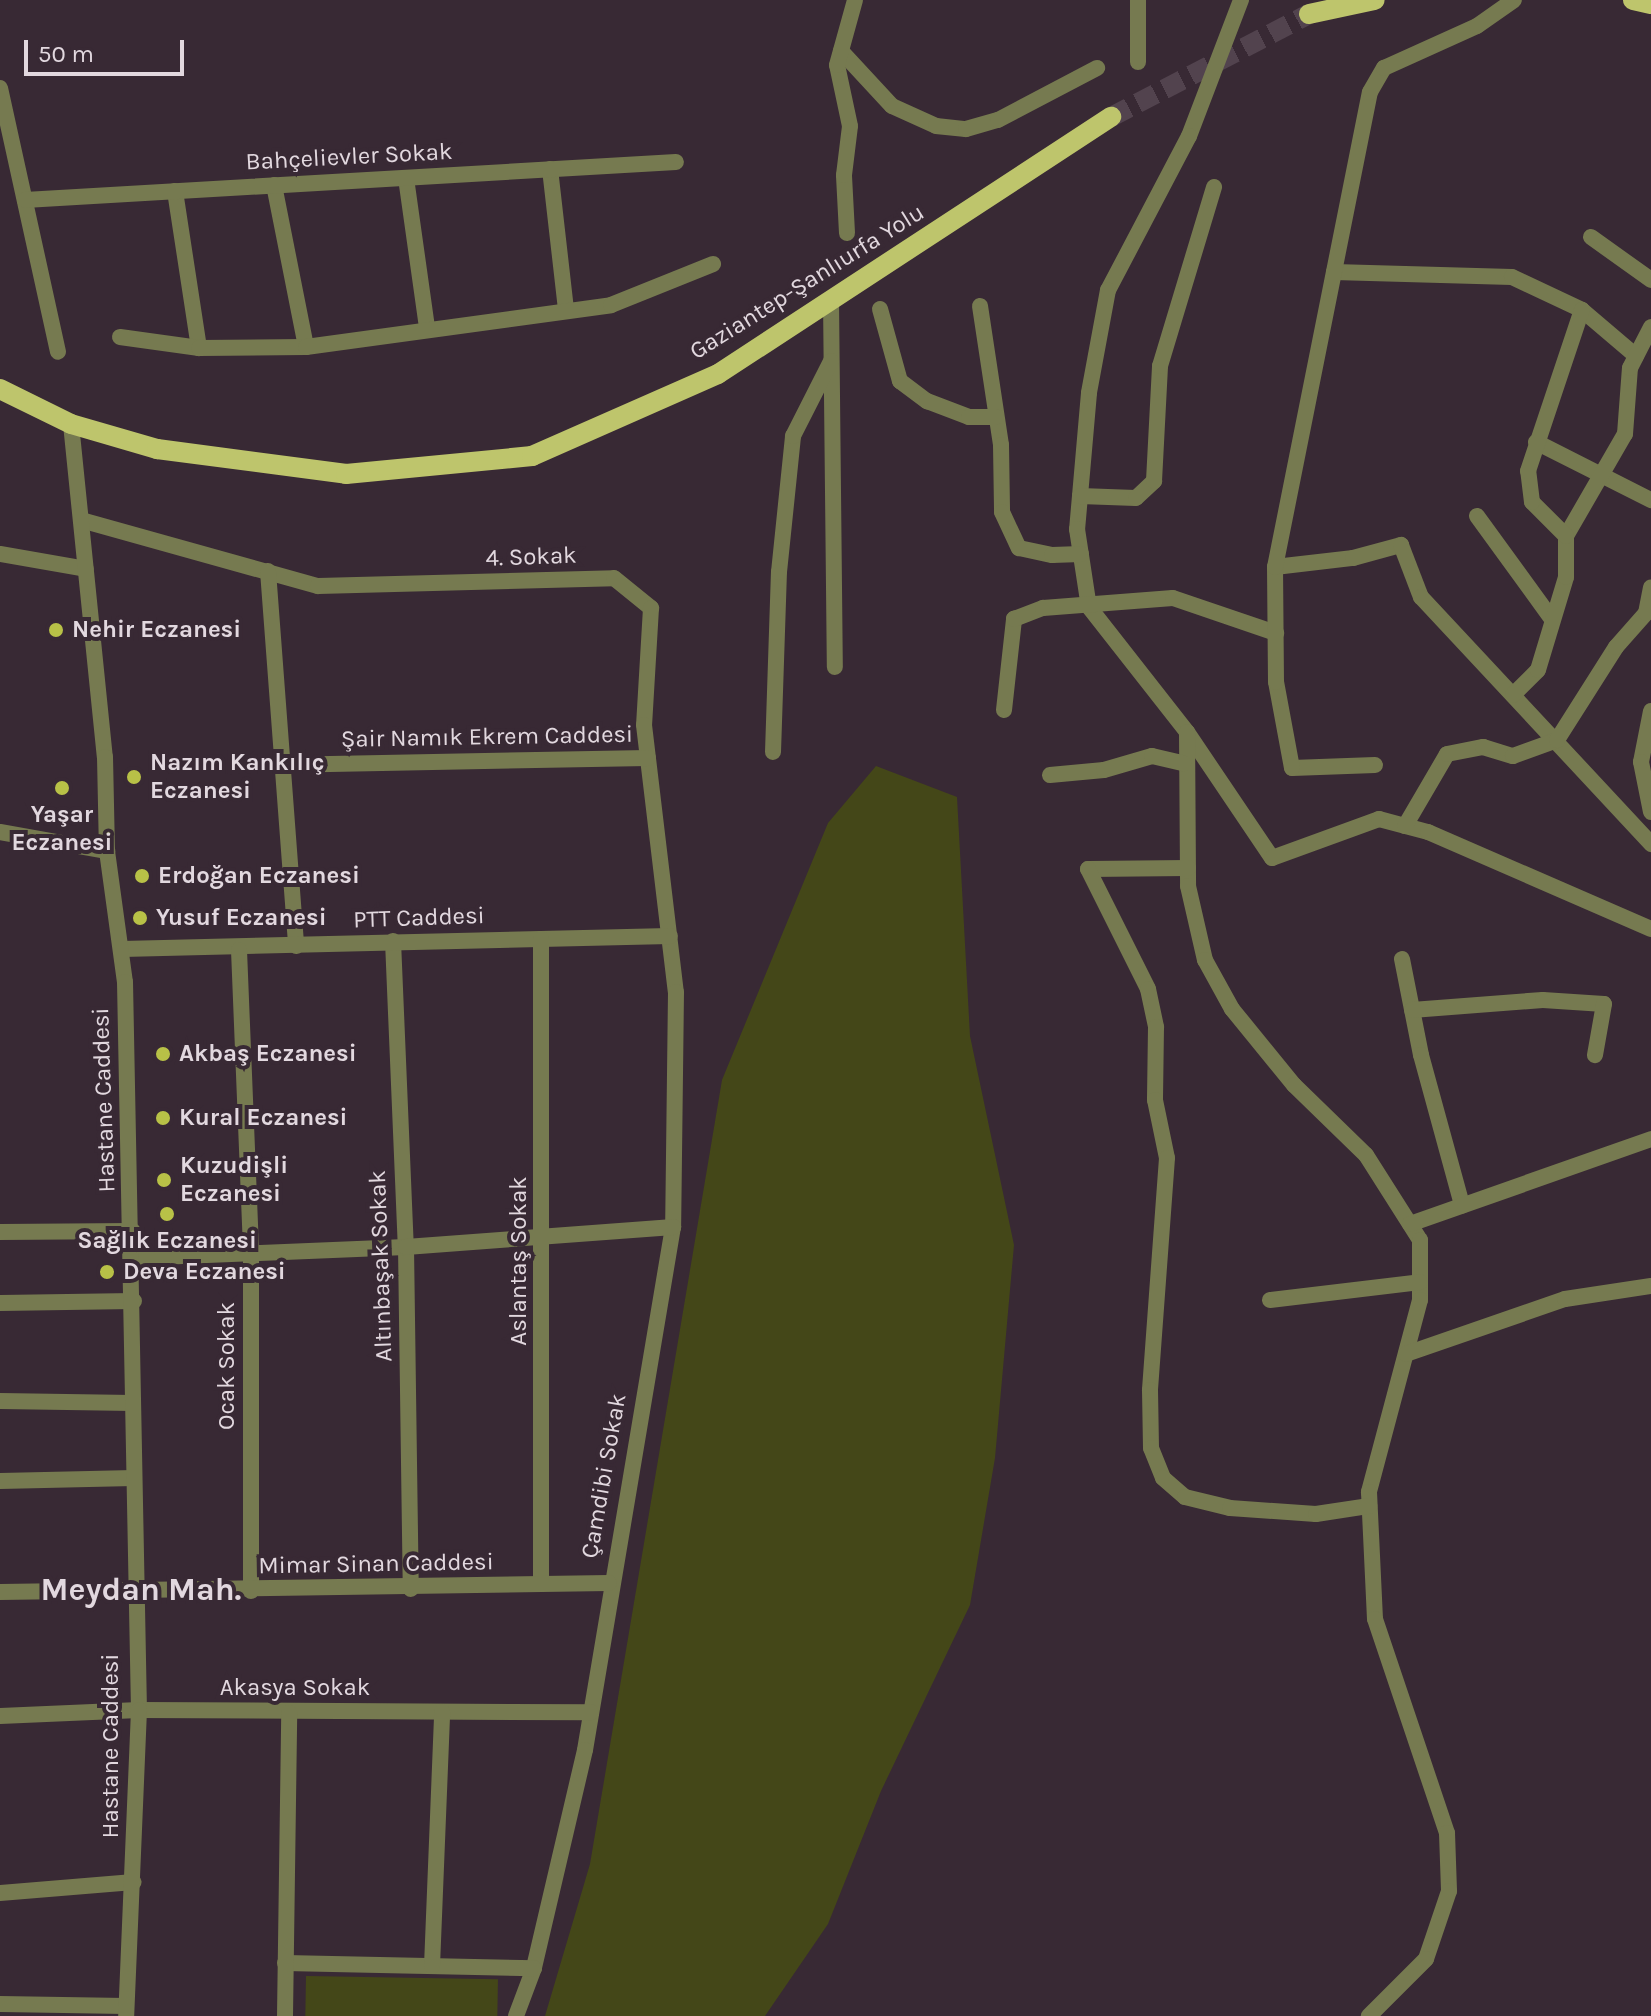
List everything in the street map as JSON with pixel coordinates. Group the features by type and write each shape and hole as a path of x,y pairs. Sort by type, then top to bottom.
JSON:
{"main road":[{"path":"1309,14 1375,0"},
{"path":"1633,0 1651,4"},
{"name":"Gaziantep-Şanlıurfa Yolu","path":"0,389 71,424 157,449 346,474 532,456 718,374 1111,117"}],"street":[{"path":"847,233 844,175 850,126 841,99 841,51 855,0"},
{"path":"1138,0 1138,62"},
{"path":"1241,0 1189,136 1108,290 1089,393 1080,496 1081,554 1089,607 1187,732 1272,858 1379,819 1405,826 1651,929"},
{"path":"1375,765 1292,768 1276,682 1275,567 1370,92 1384,68 1477,26 1514,0"},
{"path":"841,51 892,106 936,126 966,129 998,120 1097,68"},
{"path":"0,88 58,352"},
{"name":"Bahçelievler Sokak","path":"25,200 676,162"},
{"path":"550,169 566,310"},
{"path":"406,178 427,327"},
{"path":"274,185 306,347"},
{"path":"1080,496 1136,498 1154,481 1160,366 1214,187"},
{"path":"175,191 199,348"},
{"path":"1591,237 1651,280"},
{"path":"120,337 199,348 306,347 427,327 611,305 713,264"},
{"path":"1334,272 1512,277 1582,310 1636,356"},
{"path":"831,300 835,667"},
{"path":"980,306 996,417 1002,512 1019,548 1052,555 1081,554"},
{"path":"880,309 900,381 941,406 969,417 996,417"},
{"path":"1566,536 1532,502 1528,471 1582,310"},
{"path":"1513,695 1538,670 1551,618 1566,577 1566,536 1625,434 1630,368 1651,327"},
{"path":"773,752 779,572 793,436 831,361"},
{"name":"Hastane Caddesi","path":"71,424 105,757 107,851 122,949 134,1258 134,1593 139,1710 134,1882 126,2011"},
{"path":"1536,442 1651,500"},
{"path":"1477,516 1551,618"},
{"name":"4. Sokak","path":"81,520 318,586 614,578 651,608 644,725 670,936"},
{"path":"1275,567 1353,558 1401,545 1421,597 1650,839"},
{"path":"0,554 86,569"},
{"path":"268,571 279,765 296,946"},
{"path":"1405,826 1447,754 1483,747 1513,756 1557,740 1616,647 1646,613 1651,587"},
{"path":"1004,710 1014,619 1043,608 1089,607 1173,598 1276,633"},
{"path":"1651,711 1641,762 1651,812"},
{"path":"1187,732 1183,763 1188,868 1205,960 1232,1009 1294,1085 1366,1155 1420,1240 1420,1282 1369,1506 1375,1619 1447,1833 1449,1891 1426,1959 1369,2016"},
{"path":"1050,775 1104,770 1152,756 1183,763"},
{"name":"Şair Namık Ekrem Caddesi","path":"279,765 648,758"},
{"path":"0,832 107,851"},
{"path":"1188,868 1088,869 1148,989 1156,1027 1155,1100 1167,1158 1150,1390 1151,1448 1163,1478 1185,1497 1230,1508 1316,1514 1369,1506"},
{"name":"PTT Caddesi","path":"122,949 239,950 393,941 670,936"},
{"name":"Çamdibi Sokak","path":"516,2016 534,1968 591,1712 609,1583 673,1227 676,992 670,936"},
{"name":"Aslantaş Sokak","path":"541,939 541,1584"},
{"name":"Altınbaşak Sokak","path":"393,941 406,1247 411,1589"},
{"name":"Ocak Sokak","path":"239,950 251,1253 251,1591"},
{"path":"1402,959 1462,1205"},
{"path":"1412,1010 1543,1000 1604,1004 1595,1055"},
{"path":"1410,1224 1651,1139"},
{"path":"134,1258 406,1247 673,1227"},
{"path":"0,1232 133,1231"},
{"path":"1270,1300 1420,1282"},
{"path":"1406,1354 1565,1299 1651,1286"},
{"path":"0,1303 134,1301"},
{"path":"0,1401 133,1403"},
{"path":"0,1481 134,1478"},
{"name":"Mimar Sinan Caddesi","path":"0,1592 411,1589 609,1583"},
{"name":"Akasya Sokak","path":"0,1716 139,1710 591,1712"},
{"path":"432,1966 442,1712"},
{"path":"285,2016 289,1713"},
{"path":"0,1893 134,1882"},
{"path":"285,1963 534,1968"},
{"path":"0,2004 126,2011"}],"green space":[{"path":"876,766 957,797 970,1036 1014,1245 995,1458 970,1605 881,1791 828,1924 765,2016 545,2016 590,1864 722,1080 828,823"},
{"path":"306,1976 498,1979 497,2016 305,2016"}],"tunnel":[{"path":"1111,117 1309,14"}],"place":[{"name":"Nehir Eczanesi","path":"56,630"},
{"name":"Nazım Kankılıç Eczanesi","path":"134,777"},
{"name":"Yaşar Eczanesi","path":"62,788"},
{"name":"Erdoğan Eczanesi","path":"142,876"},
{"name":"Yusuf Eczanesi","path":"140,918"},
{"name":"Akbaş Eczanesi","path":"163,1054"},
{"name":"Kural Eczanesi","path":"163,1118"},
{"name":"Kuzudişli Eczanesi","path":"164,1180"},
{"name":"Sağlık Eczanesi","path":"167,1214"},
{"name":"Deva Eczanesi","path":"107,1272"}],"district":[{"name":"Meydan Mah.","path":"141,1590"}]}
